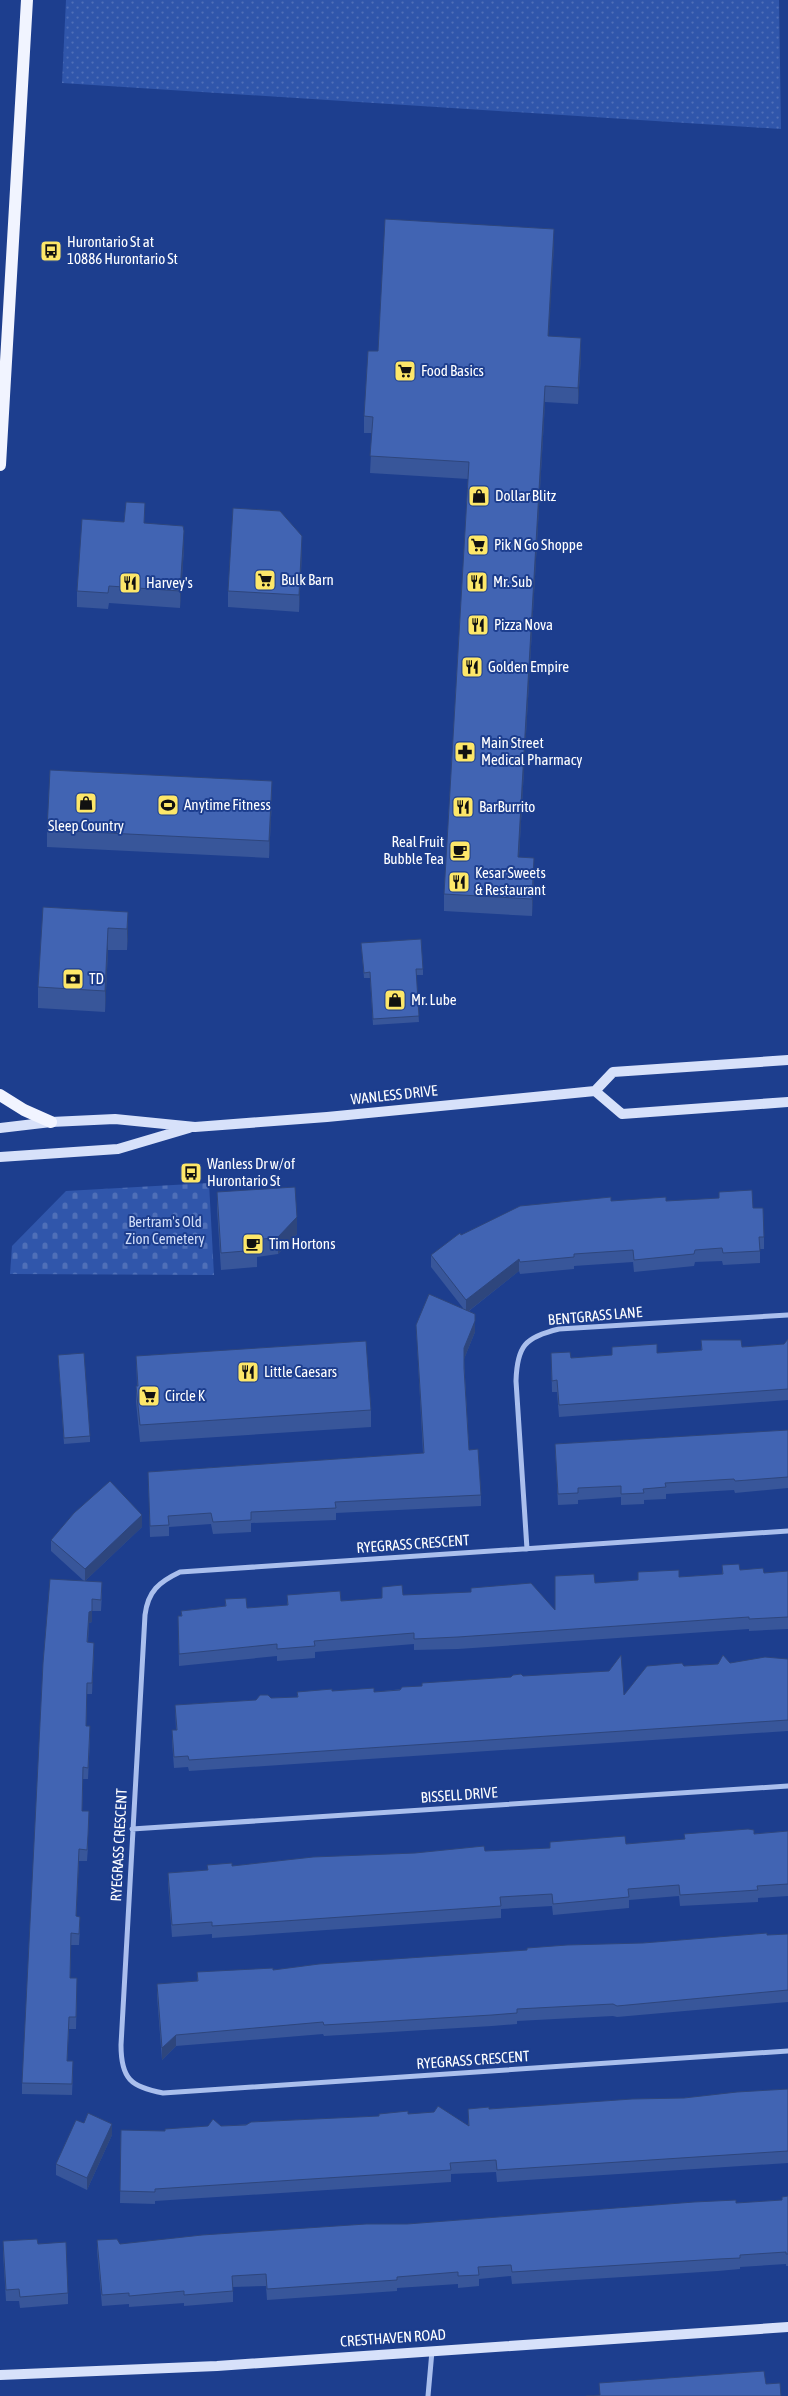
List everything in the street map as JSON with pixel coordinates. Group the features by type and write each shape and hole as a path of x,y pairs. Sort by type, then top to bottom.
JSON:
{"main road":[{"path":"0,465 27,0"},
{"path":"788,1060 613,1072 595,1091 622,1114 788,1102"},
{"name":"WANLESS DRIVE","path":"0,1128 51,1122 115,1119 195,1127 327,1117 595,1091"},
{"path":"0,1095 24,1110 51,1122"},
{"name":"WANLESS DRIVE","path":"0,1157 118,1149 195,1127"},
{"name":"CRESTHAVEN ROAD","path":"0,2374 217,2366 788,2327"}],"street":[{"name":"BENTGRASS LANE","path":"527,1550 516,1381 517,1358 526,1342 542,1333 559,1329 788,1315"},
{"name":"RYEGRASS CRESCENT","path":"788,1531 180,1572 164,1579 153,1589 146,1604 144,1615 121,2065 129,2080 143,2089 163,2093 788,2052"},
{"name":"BISSELL DRIVE","path":"132,1829 788,1786"},
{"path":"428,2396 432,2351"}],"green space":[{"path":"66,0 779,0 781,129 62,83"},
{"name":"Bertram's Old Zion Cemetery","path":"209,1183 214,1275 10,1274 12,1246 66,1191"}],"building":[{"path":"385,219 554,229 548,336 581,338 578,388 545,386 518,857 534,858 532,899 444,894 469,462 370,456 373,417 364,416 368,351 378,351"},
{"name":"Harvey's","path":"126,502 145,503 144,523 183,526 180,591 109,586 108,593 77,591 82,519 124,522"},
{"name":"Bulk Barn","path":"233,508 280,511 302,536 299,595 228,591"},
{"path":"50,770 272,781 269,841 47,830"},
{"name":"TD","path":"43,907 128,912 127,929 108,928 105,991 38,987"},
{"name":"Mr. Lube","path":"421,939 423,969 416,969 419,1016 373,1019 370,972 364,973 361,943"},
{"name":"Tim Hortons","path":"295,1187 297,1217 278,1237 256,1240 257,1250 221,1253 217,1192"},
{"path":"752,1190 753,1208 763,1208 764,1237 759,1237 760,1251 723,1253 722,1248 695,1250 694,1254 634,1260 633,1250 574,1254 574,1257 520,1262 519,1259 466,1300 431,1255 460,1233 461,1235 520,1206 611,1197 611,1201 666,1197 666,1201 719,1198 719,1192"},
{"path":"429,1294 475,1314 475,1321 464,1348 464,1368 469,1450 478,1449 481,1495 335,1502 336,1508 251,1512 251,1520 213,1522 211,1513 168,1516 169,1525 150,1526 148,1472 424,1453 416,1325"},
{"path":"788,1339 788,1389 559,1405 557,1380 552,1381 551,1353 570,1352 571,1358 612,1355 612,1347 657,1344 657,1353 702,1350 701,1340 741,1340 742,1347 784,1344"},
{"path":"366,1341 371,1410 140,1425 136,1386 138,1386 136,1356"},
{"path":"84,1353 90,1436 64,1438 58,1355"},
{"path":"788,1430 788,1477 665,1483 666,1487 643,1489 644,1493 621,1494 621,1486 578,1488 578,1493 558,1494 555,1444"},
{"path":"110,1481 142,1515 85,1569 51,1540 74,1513"},
{"path":"739,1564 740,1570 763,1568 764,1573 788,1571 788,1617 749,1619 749,1617 414,1639 414,1633 314,1641 315,1646 277,1649 277,1644 179,1654 178,1616 182,1616 181,1611 226,1606 225,1599 246,1598 247,1608 288,1605 287,1595 340,1591 341,1601 382,1598 382,1587 402,1585 403,1595 471,1592 471,1588 531,1583 555,1610 555,1576 594,1574 595,1583 638,1580 638,1572 679,1570 679,1577 723,1574 722,1565"},
{"path":"50,1579 102,1582 101,1600 92,1599 87,1642 94,1643 92,1683 87,1683 86,1726 90,1726 88,1768 83,1767 82,1811 89,1811 87,1850 79,1849 76,1916 80,1917 79,1934 71,1933 70,1978 77,1978 76,2017 69,2017 67,2061 73,2061 72,2084 22,2083 43,1663"},
{"path":"621,1655 624,1695 647,1666 682,1663 684,1666 718,1664 723,1655 730,1663 765,1657 788,1659 788,1720 189,1760 188,1756 174,1757 172,1730 177,1730 175,1705 256,1700 260,1695 268,1695 271,1698 298,1697 297,1692 332,1689 332,1691 374,1688 374,1692 400,1690 402,1687 422,1686 422,1683 511,1677 521,1674 523,1676 609,1671"},
{"path":"754,1830 754,1834 788,1831 788,1884 757,1886 758,1890 680,1895 679,1885 628,1889 629,1897 553,1904 552,1894 500,1897 501,1906 212,1926 212,1922 172,1925 168,1873 208,1870 207,1865 232,1863 232,1866 313,1857 415,1853 484,1846 485,1851 550,1848 550,1842 625,1836 626,1844 685,1839 684,1834"},
{"path":"767,1933 767,1935 788,1934 788,1990 617,2006 613,2004 517,2009 517,2013 492,2015 324,2025 323,2022 176,2035 162,2048 157,1984 198,1981 197,1972 273,1968 273,1970 319,1964 527,1950 527,1948 567,1945 643,1943"},
{"path":"788,2089 788,2151 497,2170 496,2160 450,2163 451,2170 155,2189 155,2192 120,2191 121,2130 165,2131 165,2129 208,2126 213,2119 221,2126 246,2125 251,2122 379,2116 379,2114 408,2111 408,2114 434,2112 438,2106 469,2126 468,2109 632,2099 684,2098"},
{"path":"88,2113 112,2124 87,2178 56,2164 76,2120 84,2123"},
{"path":"788,2196 788,2254 786,2252 740,2255 740,2258 512,2272 511,2265 478,2267 479,2275 458,2276 458,2272 397,2277 397,2280 267,2289 266,2274 232,2276 233,2291 184,2295 184,2291 129,2296 129,2293 102,2295 97,2240 117,2239 120,2244 202,2235 366,2224 407,2224 694,2202 736,2200 736,2203 782,2200 782,2197"},
{"path":"37,2239 38,2244 66,2242 68,2293 20,2297 19,2289 6,2290 3,2241"},
{"path":"764,2371 766,2384 780,2383 781,2396 586,2396 600,2395 599,2383"}],"place":[{"name":"Hurontario St at 10886 Hurontario St","path":"51,251"},
{"name":"Food Basics","path":"405,371"},
{"name":"Dollar Blitz","path":"479,496"},
{"name":"Pik N Go Shoppe","path":"478,545"},
{"name":"Bulk Barn","path":"265,580"},
{"name":"Mr. Sub","path":"477,582"},
{"name":"Harvey's","path":"130,583"},
{"name":"Pizza Nova","path":"478,625"},
{"name":"Golden Empire","path":"472,667"},
{"name":"Main Street Medical Pharmacy","path":"465,752"},
{"name":"Sleep Country","path":"86,803"},
{"name":"Anytime Fitness","path":"168,805"},
{"name":"BarBurrito","path":"463,807"},
{"name":"Real Fruit Bubble Tea","path":"460,851"},
{"name":"Kesar Sweets & Restaurant","path":"459,882"},
{"name":"TD","path":"73,979"},
{"name":"Mr. Lube","path":"395,1000"},
{"name":"Wanless Dr w/of Hurontario St","path":"191,1173"},
{"name":"Tim Hortons","path":"253,1244"},
{"name":"Little Caesars","path":"248,1372"},
{"name":"Circle K","path":"149,1396"}]}
